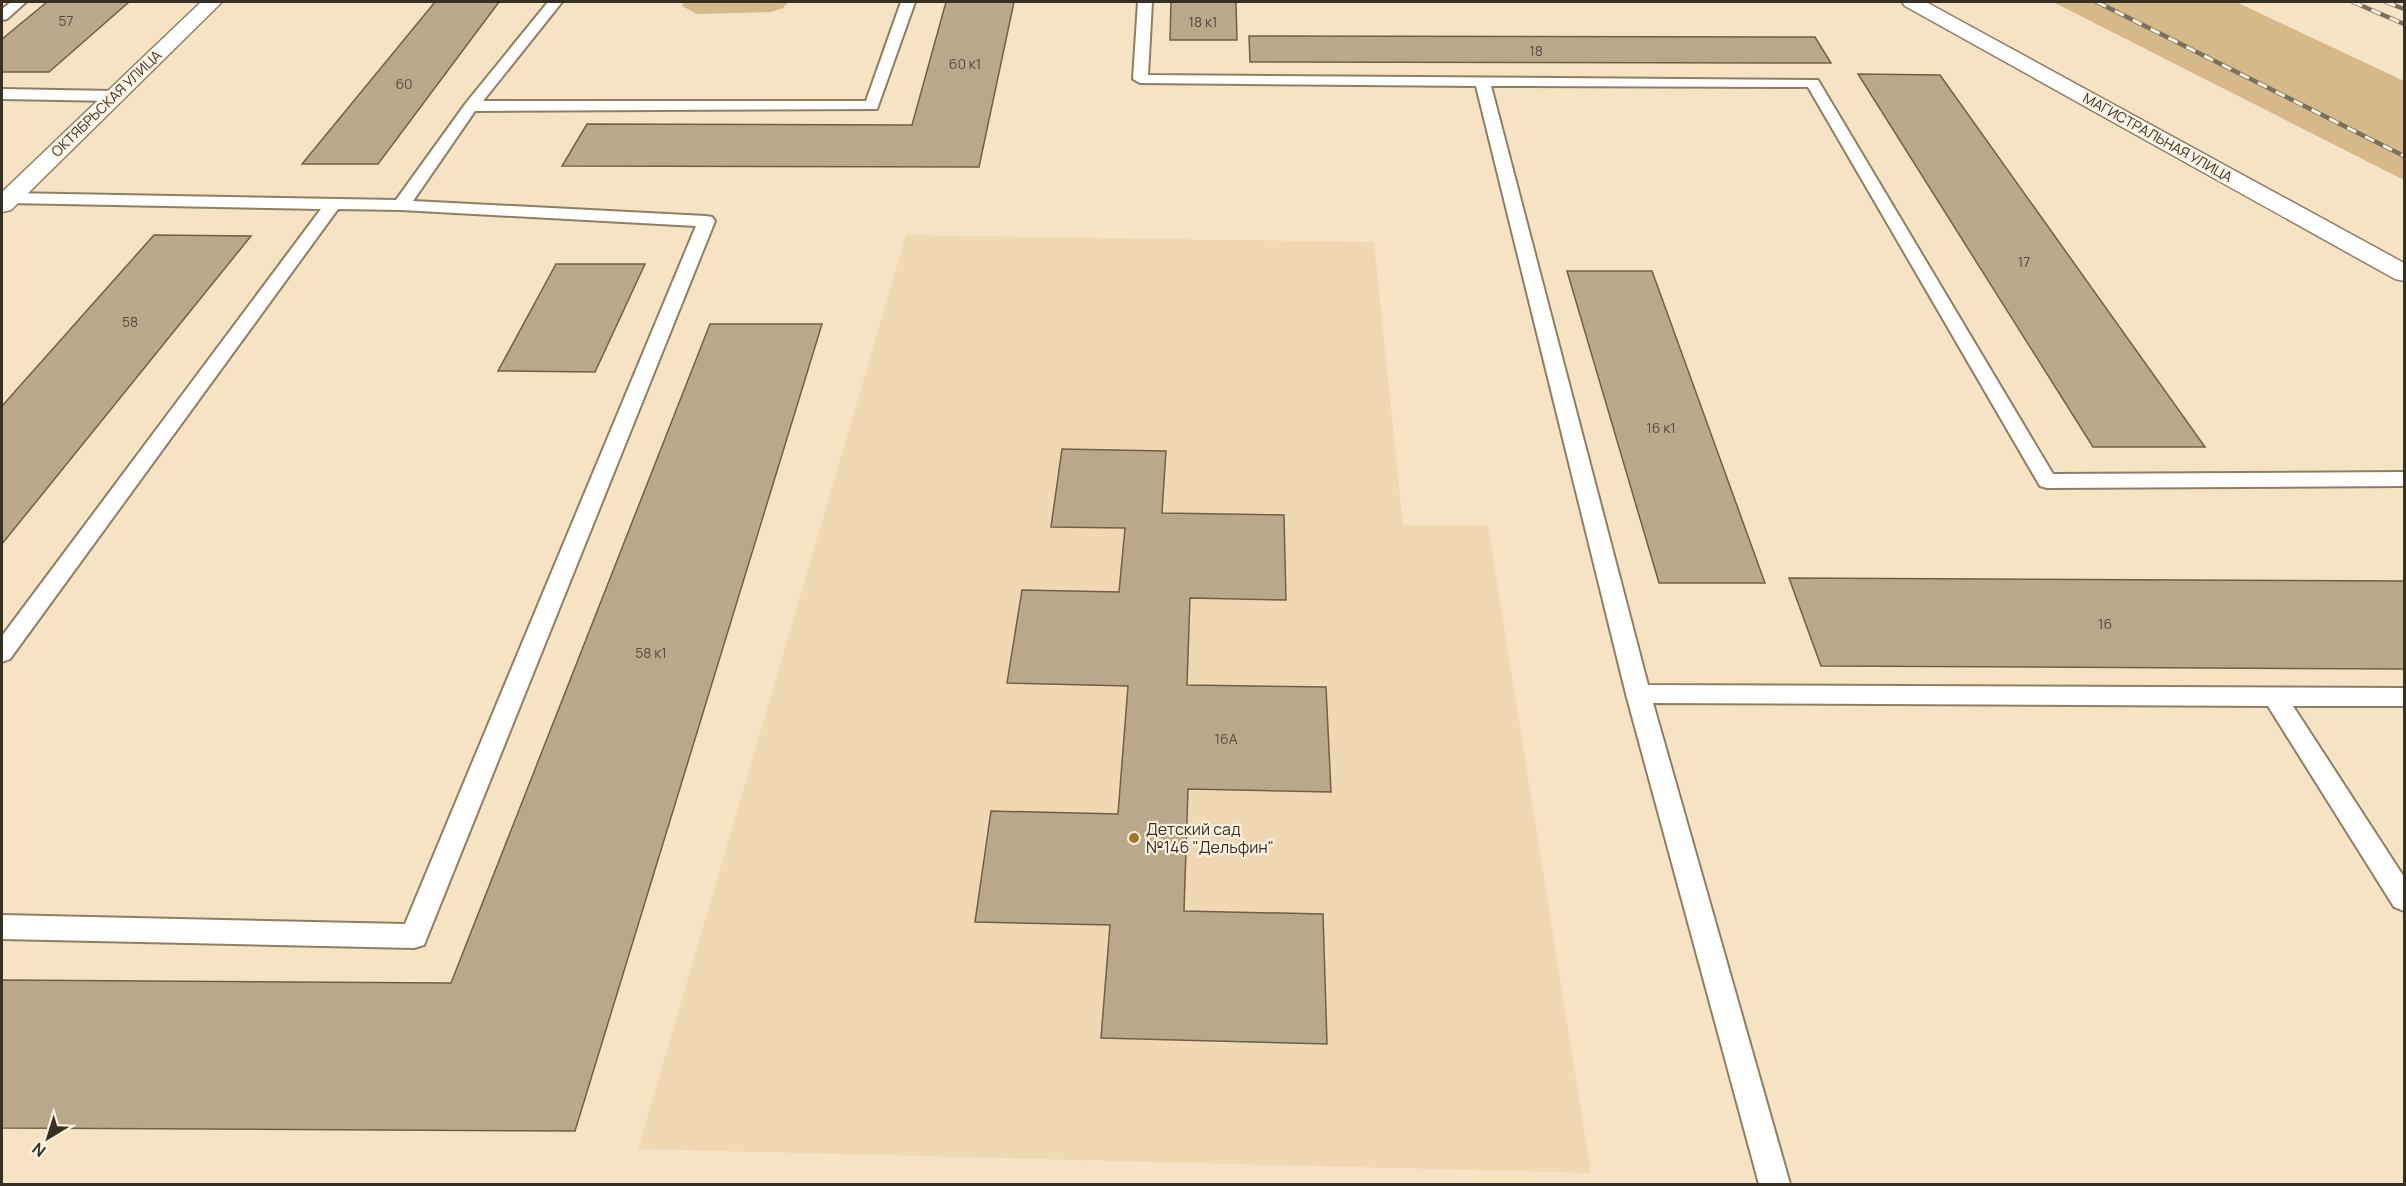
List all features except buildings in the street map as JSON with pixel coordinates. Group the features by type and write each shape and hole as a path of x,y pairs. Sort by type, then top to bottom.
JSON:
{"street":[{"name":"ОКТЯБРЬСКАЯ УЛИЦА","path":"5,201 212,2"},
{"name":"МАГИСТРАЛЬНАЯ УЛИЦА","path":"1911,2 2404,273"}],"lane":[{"path":"2,16 19,2"},
{"path":"401,205 471,106 555,2"},
{"path":"471,106 872,106 908,2"},
{"path":"1145,2 1140,79 1813,83 2047,481 2404,479"},
{"path":"1482,81 1638,694 1774,1185"},
{"path":"2,94 114,96"},
{"path":"2,927 414,936 706,221 401,205 5,201"},
{"path":"2,653 333,204"},
{"path":"1638,694 2404,697"},
{"path":"2274,696 2404,898"}],"shaded area":[{"path":"684,2 788,2 783,8 771,12 697,14 682,6"},
{"path":"2053,2 2236,2 2404,81 2404,180"},
{"name":"Детский сад №146 \"Дельфин\"","path":"906,235 1374,242 1403,525 1488,526 1591,1173 638,1149"}],"railway":[{"path":"2097,2 2404,156"},
{"path":"2353,2 2404,24"},
{"path":"2386,2 2404,9"}],"place":[{"name":"Детский сад №146 \"Дельфин\"","path":"1134,838"}]}
